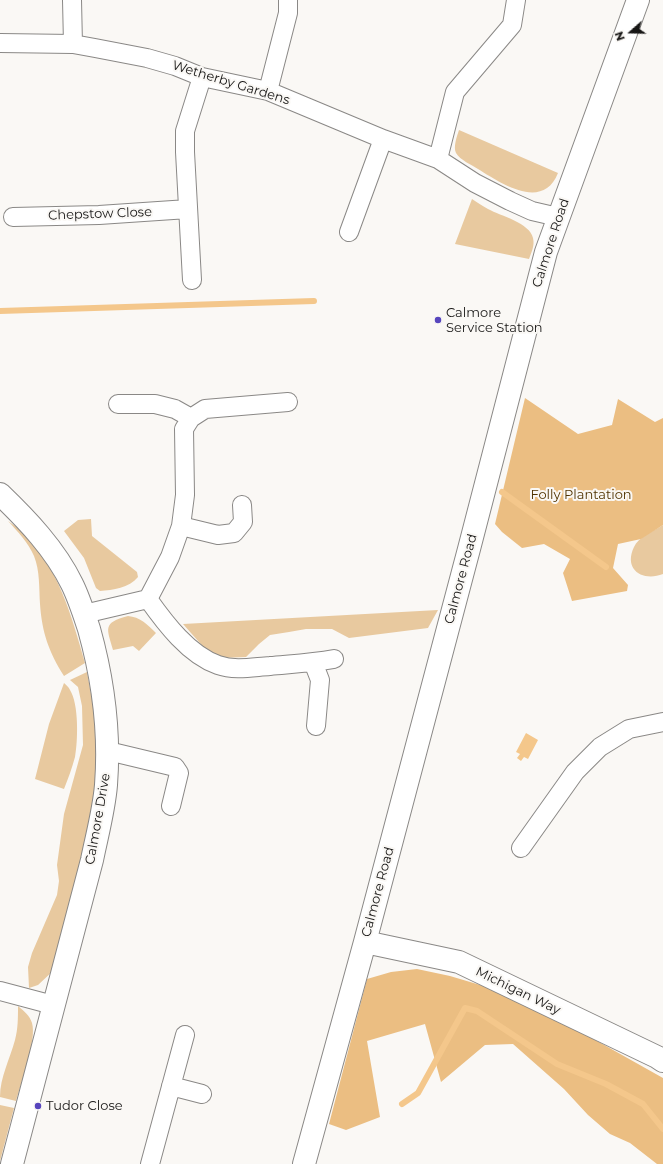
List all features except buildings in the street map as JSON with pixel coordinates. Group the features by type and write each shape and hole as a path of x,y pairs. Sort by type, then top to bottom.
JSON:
{"street":[{"path":"72,0 73,44"},
{"path":"268,91 288,13 288,0"},
{"path":"438,159 454,92 512,24 516,0"},
{"name":"Calmore Road","path":"304,1164 365,942 544,259 638,0"},
{"name":"Wetherby Gardens","path":"0,43 73,44 147,58 175,66 202,77 268,91 384,139 438,159 475,183 510,201 532,210 558,217"},
{"path":"192,280 184,152 185,131 202,77"},
{"path":"349,232 384,139"},
{"name":"Chepstow Close","path":"13,217 99,215 188,209"},
{"path":"84,614 148,599 170,557 181,526 185,495 184,429 191,418 205,409 288,402"},
{"path":"118,404 155,404 175,409 191,418"},
{"name":"Calmore Drive","path":"0,494 36,531 73,584 84,614 97,665 103,698 108,751 106,787 99,826 12,1164"},
{"path":"181,526 218,535 234,533 242,522 242,505"},
{"path":"148,599 166,624 197,654 218,665 234,669 334,660"},
{"path":"313,662 320,680 316,726"},
{"path":"521,848 575,772 600,747 629,729 663,722"},
{"path":"108,751 175,767 179,773 171,806"},
{"name":"Michigan Way","path":"365,942 459,962 663,1061"},
{"path":"0,991 52,1005"},
{"path":"150,1164 185,1035"},
{"path":"171,1086 202,1094"}],"shaded area":[{"path":"459,130 558,173 551,184 543,191 521,191 510,187 458,156 455,148"},
{"path":"472,199 486,208 514,220 527,228 531,233 534,244 529,259 455,244"},
{"path":"91,519 92,536 137,572 138,577 130,584 110,590 100,591 96,588 84,558 64,531 78,520"},
{"path":"8,521 23,532 46,560 55,576 69,610 85,663 64,676 50,650 42,624 38,574 34,556 26,542"},
{"path":"663,525 663,574 656,576 642,575 633,568 631,562 631,555 634,547 639,540"},
{"path":"438,610 428,628 349,638 332,629 306,629 270,635 246,657 221,658 206,650 183,624"},
{"path":"128,616 140,619 156,633 139,651 133,646 113,650 108,627 114,621"},
{"path":"87,672 94,710 99,775 94,808 53,971 38,985 29,988 28,967 32,953 57,895 59,881 57,865 64,814 83,745 82,706 78,687 70,680"},
{"path":"64,683 69,688 75,704 77,742 75,757 64,789 35,779 49,724"},
{"path":"526,733 538,740 528,759 524,757 521,761 517,758 520,754 516,752"},
{"path":"18,1006 30,1018 33,1030 25,1073 16,1101 0,1097 0,1090 3,1075 16,1036"},
{"path":"0,1105 14,1108 0,1161"}],"green space":[{"name":"Folly Plantation","path":"525,398 578,434 612,425 618,399 655,422 663,418 663,525 641,539 618,544 613,568 628,585 627,591 572,601 563,573 570,559 544,544 522,548 502,532 495,524"},
{"path":"417,969 450,976 497,990 565,1023 663,1078 663,1164 657,1164 630,1143 610,1134 588,1115 564,1089 513,1044 485,1045 441,1082 425,1024 367,1041 380,1117 346,1130 329,1124 367,979 391,972"}],"waterway":[{"path":"0,311 314,301"},
{"path":"502,492 606,567"},
{"path":"402,1104 418,1093 465,1008 477,1011 557,1064 606,1084 643,1104 663,1129"}],"place":[{"name":"Calmore Service Station","path":"438,320"},
{"name":"Tudor Close","path":"38,1106"}]}
